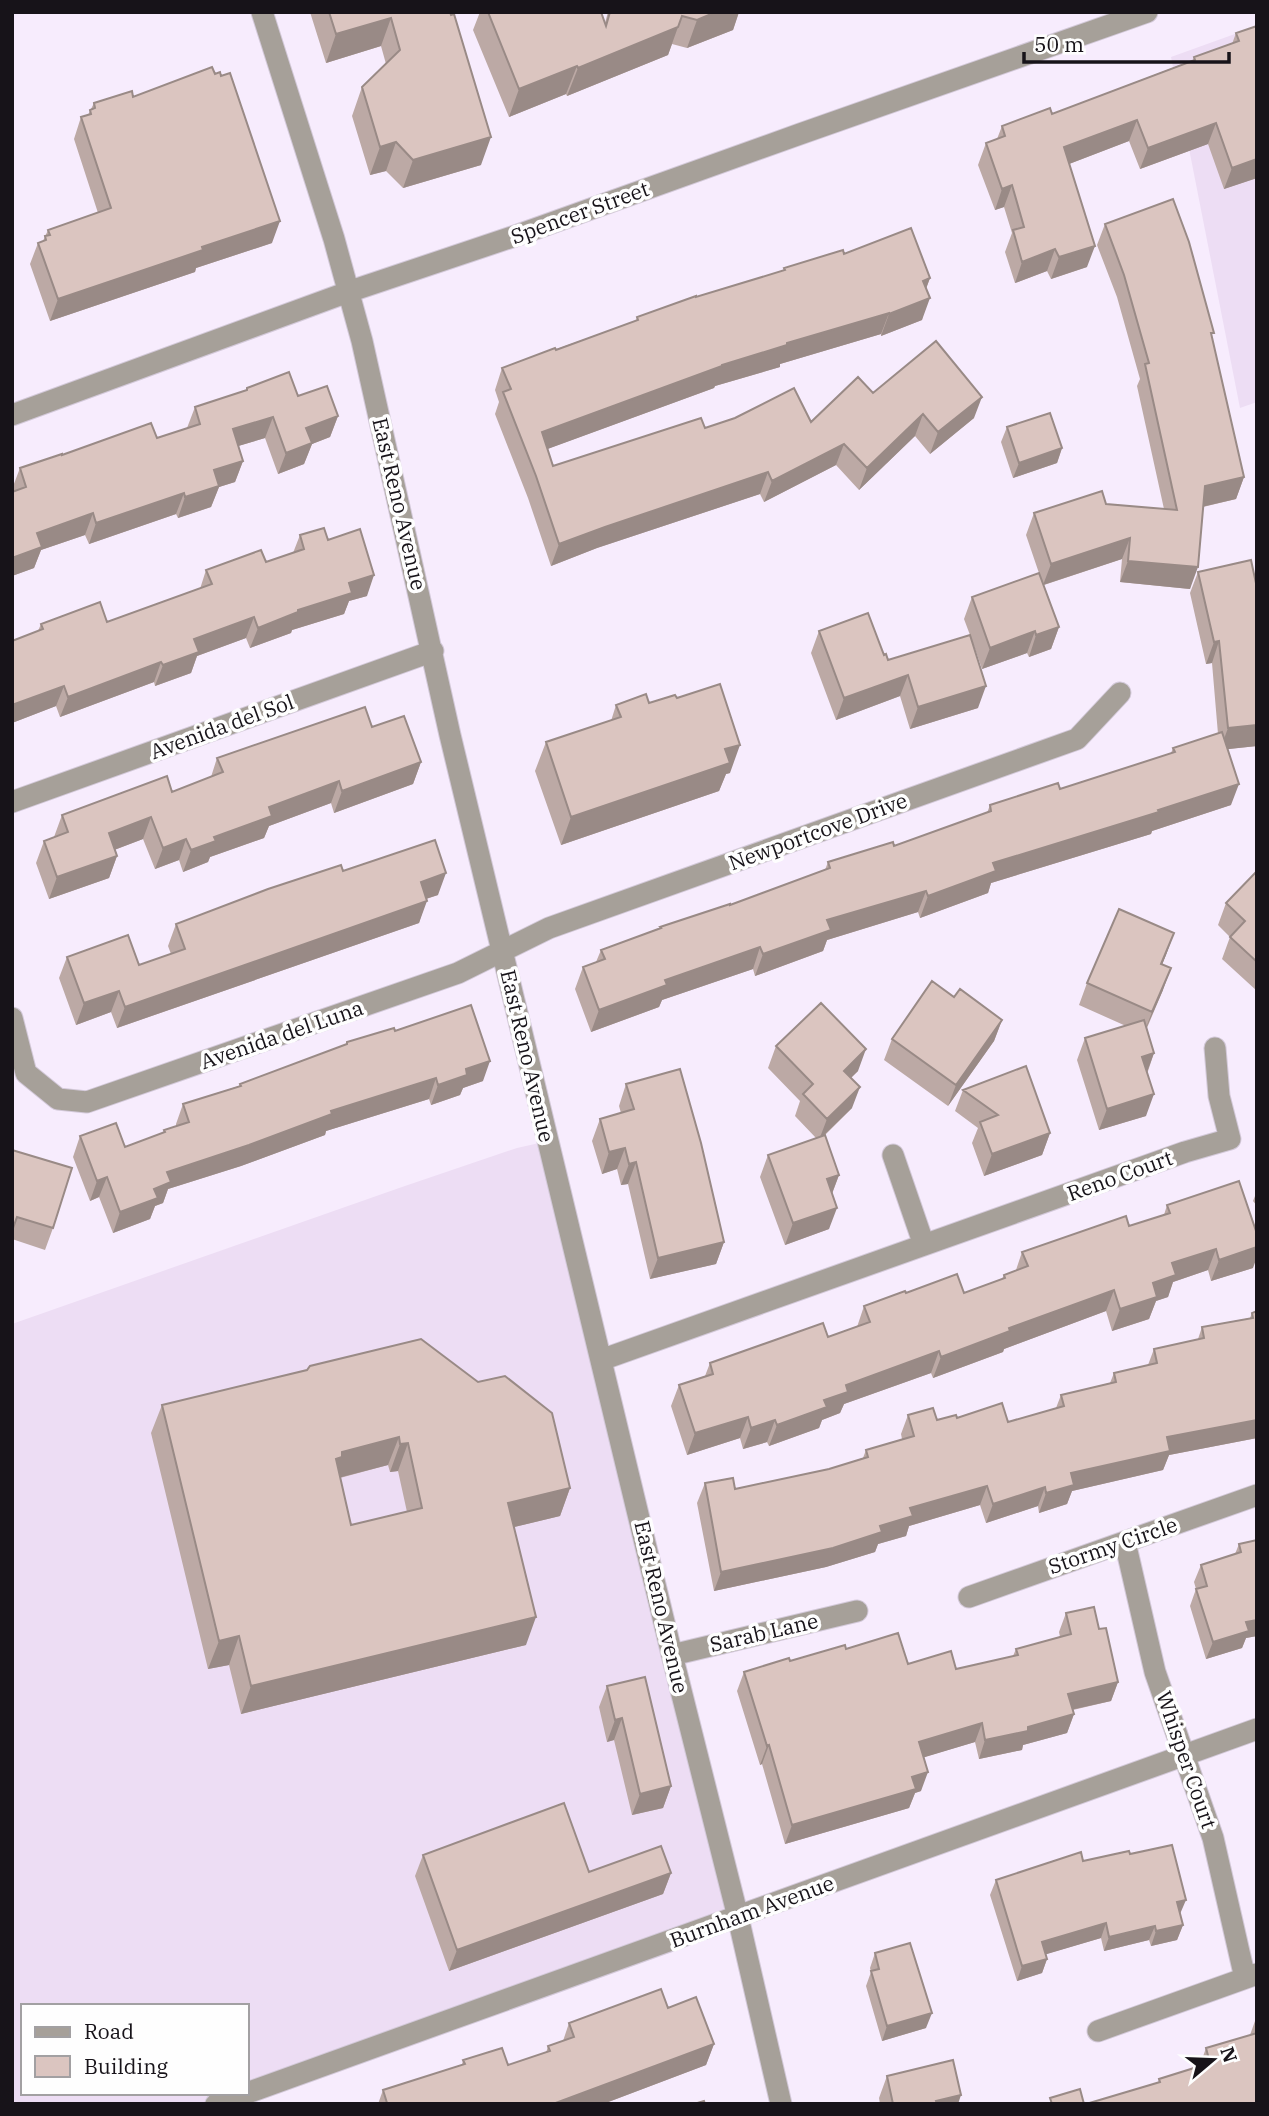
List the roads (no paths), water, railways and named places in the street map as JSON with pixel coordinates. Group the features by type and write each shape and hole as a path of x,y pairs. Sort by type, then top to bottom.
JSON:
{"street":[{"name":"East Reno Avenue","path":"262,12 334,239 362,341 450,735 672,1655 738,1917 781,2104"},
{"name":"Spencer Street","path":"12,415 348,292 518,235 1147,12"},
{"name":"Avenida del Sol","path":"12,802 433,651"},
{"name":"Newportcove Drive","path":"502,951 549,929 1077,739 1120,693"},
{"name":"Avenida del Luna","path":"12,1018 26,1073 58,1099 87,1102 457,973 502,951"},
{"name":"Reno Court","path":"601,1360 1172,1157 1230,1139 1219,1096 1215,1048"},
{"path":"893,1155 924,1245"},
{"name":"Stormy Circle","path":"969,1597 1257,1495"},
{"name":"Whisper Court","path":"1125,1542 1155,1672 1213,1838 1251,1976"},
{"name":"Sarab Lane","path":"672,1655 857,1611"},
{"name":"Burnham Avenue","path":"248,2092 1257,1729"},
{"path":"1098,2031 1251,1976"},
{"name":"Burnham Avenue","path":"216,2104 241,2095"}]}
